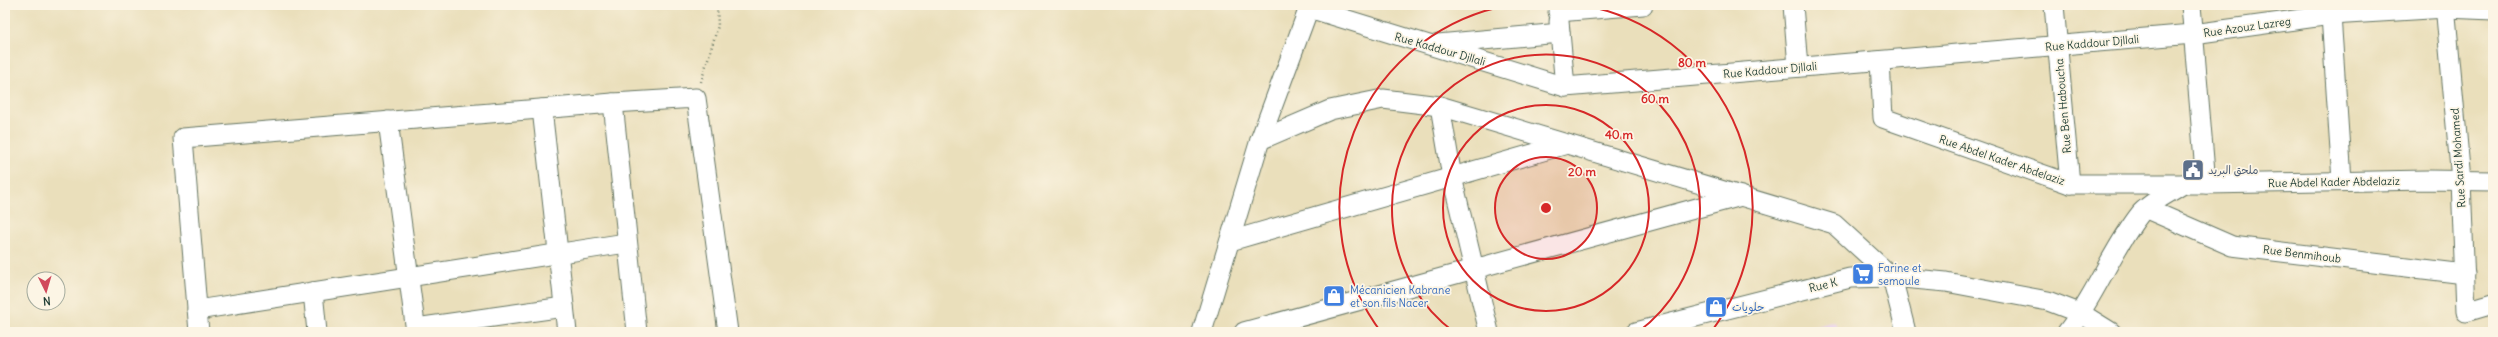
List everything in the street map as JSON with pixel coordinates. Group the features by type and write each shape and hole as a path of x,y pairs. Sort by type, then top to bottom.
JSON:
{"street":[{"path":"1565,87 1558,9 1643,5"},
{"path":"1793,5 1798,67"},
{"name":"Rue Ben Haboucha","path":"2054,5 2070,184"},
{"path":"2191,5 2206,184"},
{"path":"1202,332 1260,140 1309,7"},
{"name":"Rue Kaddour Djllali","path":"1309,7 1422,45 1565,87 2193,34"},
{"name":"Rue Azouz Lazreg","path":"2193,34 2331,15 2445,7 2493,10"},
{"name":"Rue Sardi Mohamed","path":"2445,7 2461,180 2466,312 2493,304"},
{"path":"2331,15 2342,181"},
{"path":"1422,45 1560,33"},
{"name":"Rue Abdel Kader Abdelaziz","path":"1880,60 1884,118 2070,184 2206,184 2461,180 2493,181"},
{"path":"199,332 183,138 613,103 696,98 728,332"},
{"path":"1260,140 1330,110 1383,99 1440,106 1834,224 1892,277 1906,332"},
{"path":"613,103 626,243 637,332"},
{"path":"1440,106 1452,177 1489,332"},
{"path":"542,109 567,332"},
{"path":"388,121 416,330 491,325 564,307"},
{"path":"1230,241 1566,144"},
{"path":"2068,332 2082,314 2109,261 2141,213 2183,184"},
{"path":"1244,332 1741,196"},
{"name":"Rue Benmihoub","path":"2147,209 2232,246 2465,274"},
{"path":"197,310 626,243"},
{"name":"Rue K","path":"1636,332 1850,278 1892,277 1946,282 2048,301 2082,314 2111,332"},
{"path":"313,292 317,332"}],"path":[{"path":"696,98 718,26 717,5"}],"shaded area":[{"path":"1835,321 1838,332 1794,332"}],"place":[{"name":"ملحق البريد","path":"2193,170"},
{"name":"Farine et semoule","path":"1863,274"},
{"name":"Mécanicien Kabrane et son fils Nacer","path":"1334,296"},
{"name":"حلويات","path":"1716,307"}]}
